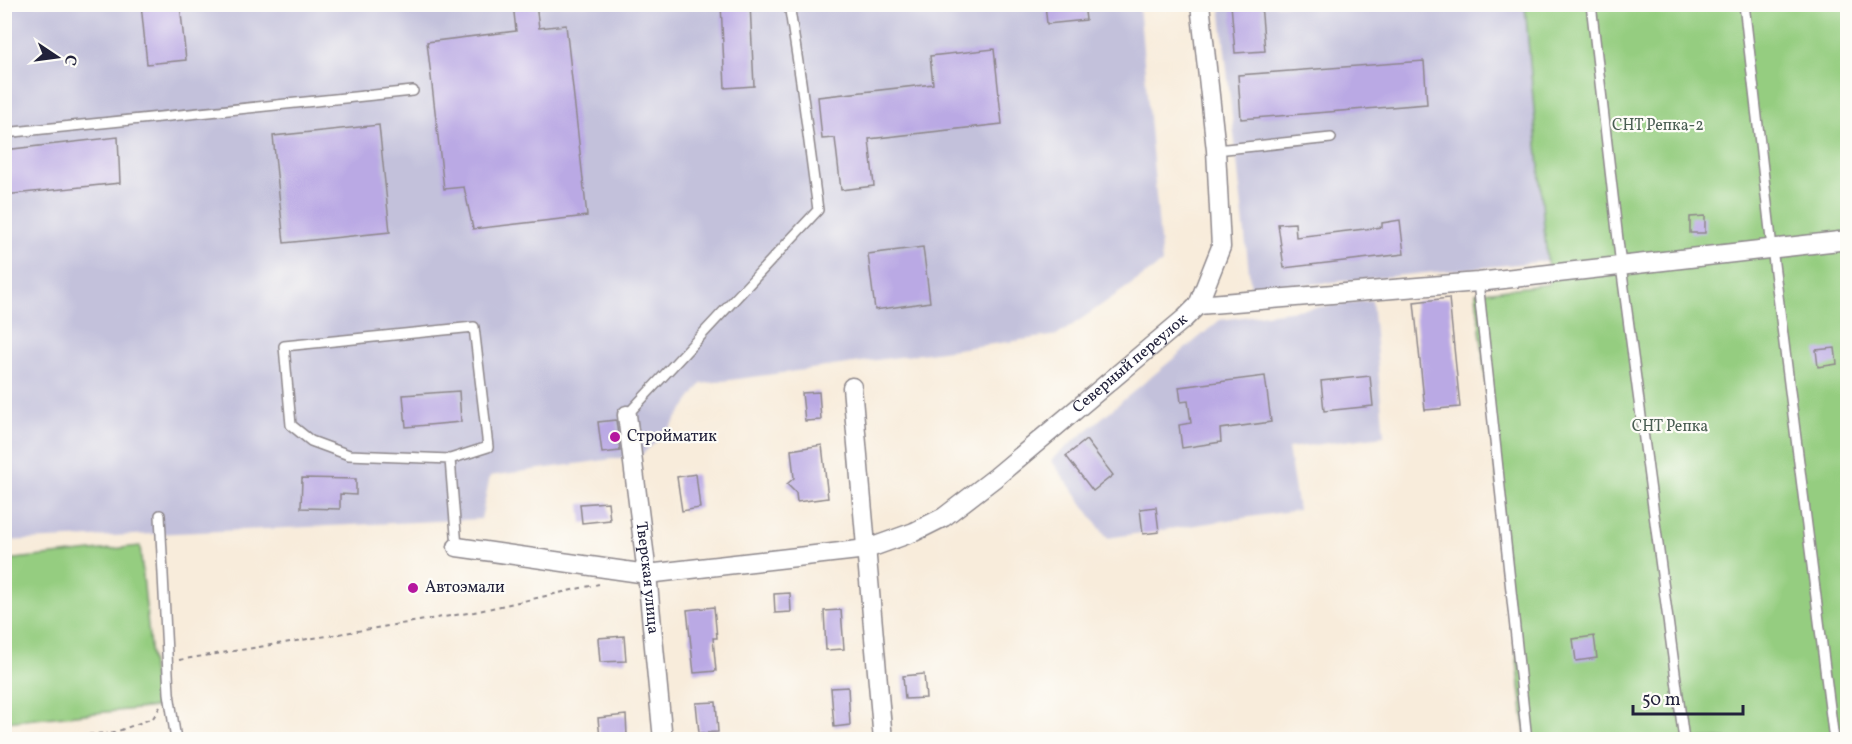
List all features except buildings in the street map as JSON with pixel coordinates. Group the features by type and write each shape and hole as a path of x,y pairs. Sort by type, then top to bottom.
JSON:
{"street":[{"name":"Северный переулок","path":"457,548 647,574 867,549 914,532 944,517 996,477 1198,305 1221,247 1216,150 1200,4"},
{"path":"1198,305 1478,282 1848,240"},
{"path":"852,387 883,740"},
{"name":"Тверская улица","path":"627,415 647,574 663,740"}],"lane":[{"path":"627,415 818,210 789,4"},
{"path":"1591,4 1621,266 1684,740"},
{"path":"1744,4 1772,248 1834,740"},
{"path":"4,133 413,92"},
{"path":"1216,150 1331,138"},
{"path":"1478,282 1527,740"},
{"path":"474,327 488,447 450,459 349,456 311,441 291,425 284,346 474,327"},
{"path":"450,459 457,548"},
{"path":"160,515 169,693 176,740"}],"path":[{"path":"168,661 474,612 601,584"},
{"path":"94,740 153,718 169,693"},
{"path":"26,740 111,733"}],"shaded area":[{"path":"4,5 1139,5 1162,263 1058,335 701,384 666,433 641,455 490,476 481,519 5,541"},
{"path":"1220,5 1525,5 1547,261 1251,290"},
{"path":"1372,300 1384,436 1288,448 1298,510 1107,538 1051,460 1220,320"}],"green space":[{"name":"СНТ Репка","path":"1525,5 1847,5 1847,739 1526,739 1476,293 1549,284"},
{"path":"140,546 156,707 5,722 5,560"}],"place":[{"name":"Стройматик","path":"615,437"},
{"name":"Автоэмали","path":"413,588"}],"park label":[{"name":"СНТ Репка-2","path":"1658,126"}]}
